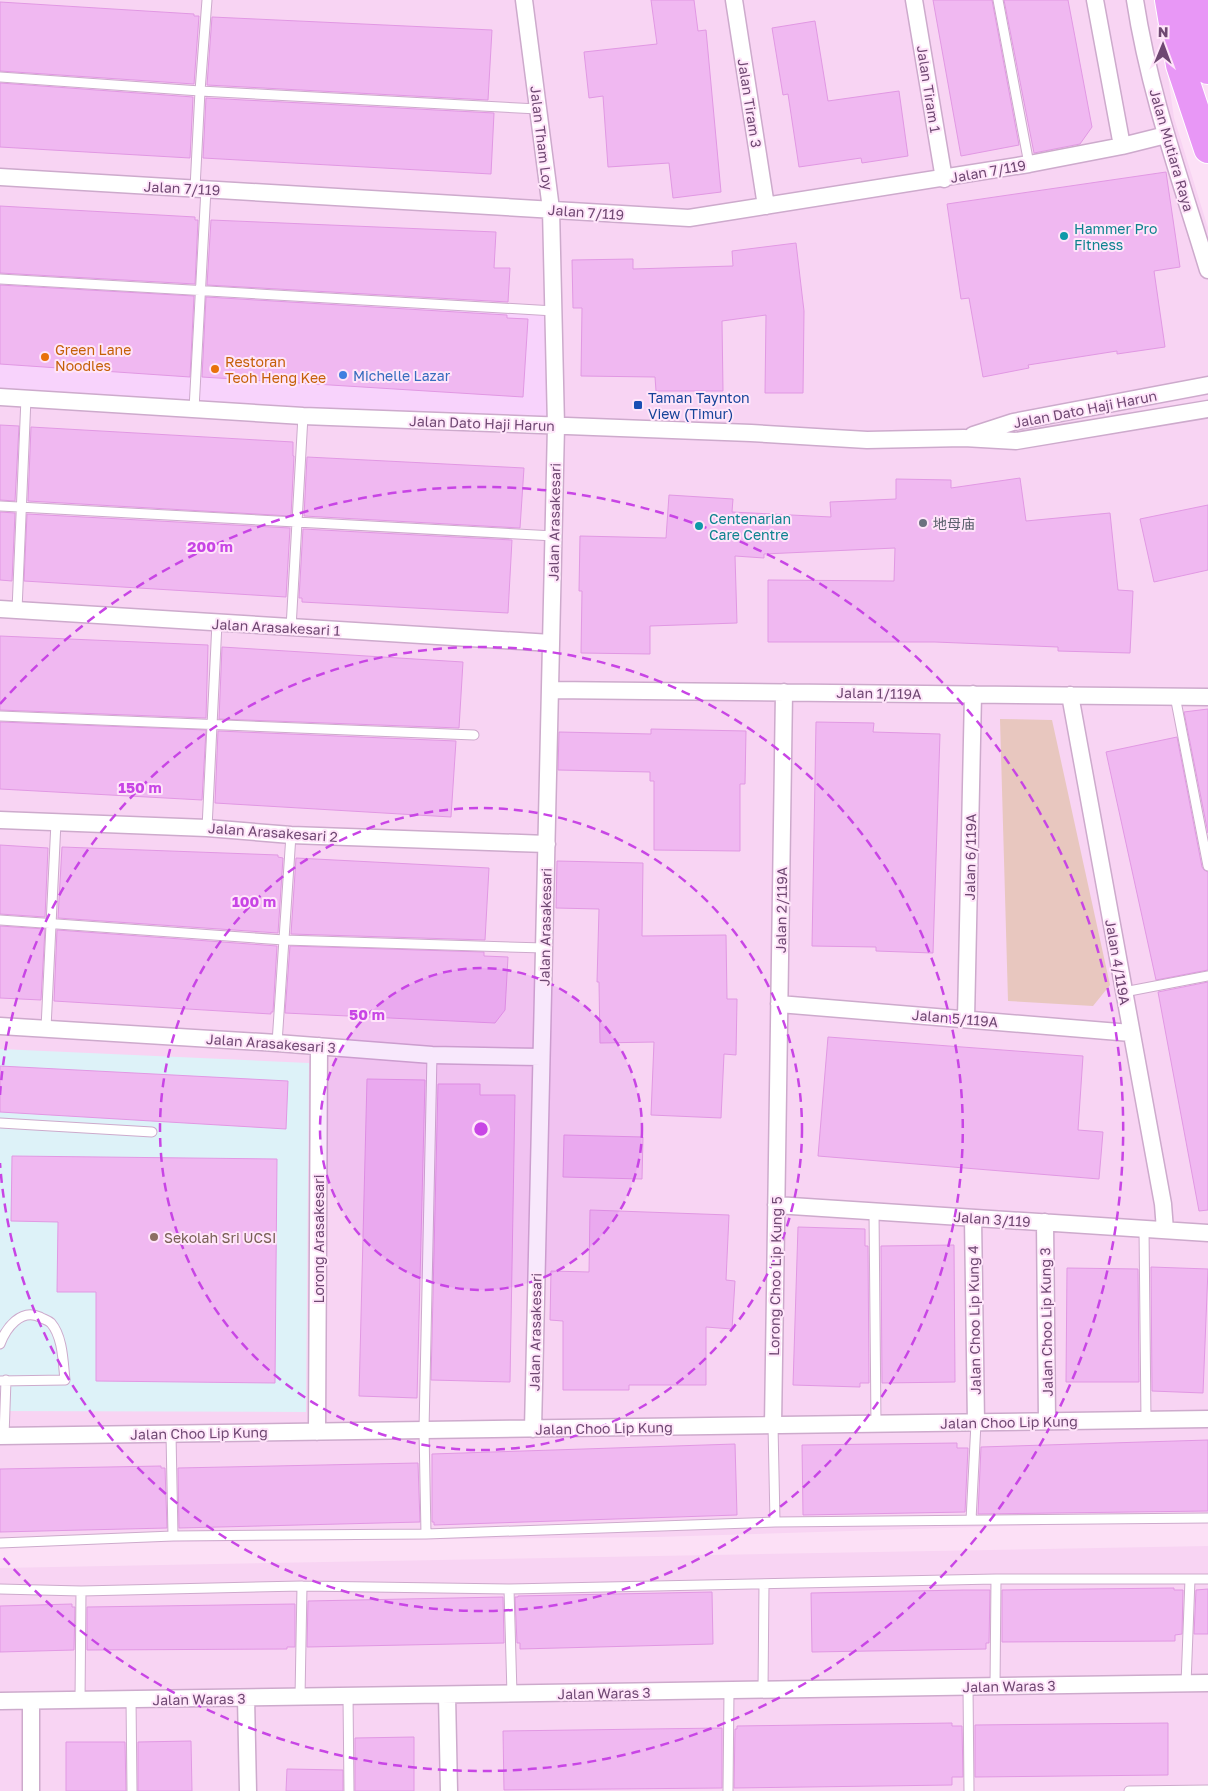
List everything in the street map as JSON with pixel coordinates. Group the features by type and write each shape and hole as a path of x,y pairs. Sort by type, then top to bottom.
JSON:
{"highway":[{"path":"1169,0 1180,65 1208,149"},
{"path":"1196,0 1208,70"}],"street":[{"name":"Jalan Tham Loy","path":"524,0 551,209 556,426"},
{"name":"Jalan Tiram 3","path":"734,0 766,206"},
{"name":"Jalan Tiram 1","path":"914,0 944,179"},
{"path":"1095,0 1122,146"},
{"name":"Jalan Mutiara Raya","path":"1135,0 1166,135 1208,270"},
{"name":"Jalan 7/119","path":"0,177 688,218 944,179 1122,146 1166,135"},
{"name":"Jalan Dato Haji Harun","path":"964,438 1013,422 1208,385"},
{"name":"Jalan Dato Haji Harun","path":"0,396 303,416 751,432 867,440 964,438 1016,441 1208,408"},
{"name":"Jalan Arasakesari","path":"533,1429 556,426"},
{"name":"Jalan Arasakesari 1","path":"0,609 551,643"},
{"name":"Jalan 1/119A","path":"550,690 1208,696"},
{"name":"Jalan 2/119A","path":"776,1127 784,692"},
{"name":"Jalan 6/119A","path":"966,1019 973,694"},
{"name":"Jalan 4/119A","path":"1070,695 1163,1204 1165,1230"},
{"name":"Jalan Arasakesari 2","path":"0,820 207,828 291,835 547,844"},
{"name":"Jalan 5/119A","path":"779,1004 1131,1033"},
{"name":"Jalan Arasakesari 3","path":"0,1026 277,1043 432,1055 541,1057"},
{"name":"Lorong Arasakesari","path":"317,1432 319,1046"},
{"name":"Lorong Choo Lip Kung 5","path":"773,1425 776,1127"},
{"name":"Jalan 3/119","path":"776,1205 1208,1232"},
{"name":"Jalan Choo Lip Kung 4","path":"973,1218 976,1423"},
{"name":"Jalan Choo Lip Kung 3","path":"1045,1222 1047,1421"},
{"name":"Jalan Choo Lip Kung","path":"2,1436 1208,1419"},
{"name":"Jalan Waras 3","path":"0,1701 1208,1684"},
{"path":"447,1695 449,1791"},
{"path":"246,1698 248,1791"},
{"path":"30,1791 31,1701"}],"lane":[{"path":"194,409 200,291 200,91 207,0"},
{"path":"998,0 1029,164"},
{"path":"0,77 200,91 538,109"},
{"path":"0,279 554,311"},
{"path":"17,610 26,398"},
{"path":"291,628 303,416"},
{"path":"0,506 554,536"},
{"path":"207,828 217,623"},
{"path":"1175,696 1208,866"},
{"path":"0,716 474,735"},
{"path":"46,1028 56,822"},
{"path":"277,1043 291,835"},
{"path":"0,920 284,940 544,948"},
{"path":"1124,992 1208,976"},
{"path":"426,1534 424,1430 432,1055"},
{"path":"0,1123 152,1132"},
{"path":"874,1211 876,1424"},
{"path":"1144,1228 1146,1420"},
{"path":"0,1344 4,1332 18,1318 34,1314 50,1322 59,1340 65,1380 3,1381 2,1436"},
{"path":"971,1520 976,1423"},
{"path":"773,1425 775,1522"},
{"path":"172,1434 173,1536"},
{"path":"0,1543 173,1536 426,1534 775,1522 1208,1518"},
{"path":"995,1686 996,1578"},
{"path":"0,1589 80,1591 302,1586 509,1589 996,1578 1208,1579"},
{"path":"1186,1684 1190,1579"},
{"path":"763,1690 764,1584"},
{"path":"300,1697 302,1586"},
{"path":"509,1589 512,1694"},
{"path":"80,1591 80,1700"},
{"path":"968,1687 969,1791"},
{"path":"728,1791 729,1691"},
{"path":"348,1696 349,1791"},
{"path":"131,1699 132,1791"},
{"path":"1129,1791 1208,1790"}],"shaded area":[{"path":"0,0 1157,0 1174,118 1208,228 1208,1520 657,1537 0,1544"},
{"path":"0,284 546,315 548,418 299,409 0,389"},
{"path":"1000,719 1052,720 1110,985 1093,1006 1008,1001"},
{"name":"Sekolah Sri UCSI","path":"0,1049 309,1063 306,1412 0,1411"},
{"path":"1208,1546 1208,1791 0,1791 0,1568"}],"building":[{"path":"651,0 694,0 698,31 706,30 721,192 673,198 669,163 608,167 603,96 589,98 584,52 657,44"},
{"path":"933,0 992,0 1019,145 961,156"},
{"path":"1004,0 1068,0 1092,127 1080,144 1034,153"},
{"path":"0,2 194,14 194,16 199,16 194,84 0,71"},
{"path":"212,17 492,30 488,100 207,85"},
{"path":"815,21 828,101 899,91 908,156 862,163 861,158 799,167 788,94 783,95 772,28"},
{"path":"0,83 193,97 190,158 0,147"},
{"path":"206,98 494,113 491,174 203,158"},
{"path":"1166,172 1180,267 1154,271 1165,347 1117,354 1117,351 1028,365 1029,368 983,377 969,298 961,299 947,204"},
{"path":"0,206 195,217 195,220 198,220 195,284 0,273"},
{"path":"211,220 496,232 494,268 510,268 508,302 207,285"},
{"path":"796,243 804,311 803,393 765,393 766,315 722,321 723,391 656,391 655,377 581,376 582,308 573,308 572,260 633,259 633,269 733,266 732,251"},
{"path":"0,285 194,296 190,377 0,364"},
{"path":"206,297 507,315 507,318 528,319 523,397 202,377"},
{"path":"0,425 19,426 15,501 0,500"},
{"path":"31,427 293,442 291,516 28,501"},
{"path":"307,457 524,468 520,528 304,516"},
{"path":"1020,478 1026,521 1110,513 1118,590 1133,591 1130,653 1058,651 1058,647 935,642 768,642 768,580 894,581 895,548 764,554 764,558 735,556 737,623 650,626 650,654 581,653 582,591 579,591 580,536 666,538 669,495 733,499 732,512 831,517 830,502 896,499 896,479 951,480 951,488"},
{"path":"1208,505 1208,570 1154,582 1140,519"},
{"path":"0,512 15,513 12,581 0,580"},
{"path":"27,514 290,528 286,597 24,581"},
{"path":"303,529 512,540 508,613 302,602 302,598 299,598"},
{"path":"0,636 208,645 206,718 0,710"},
{"path":"222,647 463,662 459,728 219,719"},
{"path":"1208,709 1208,833 1184,712"},
{"path":"0,722 206,730 202,800 0,789"},
{"path":"816,722 874,723 873,732 940,734 933,953 876,951 876,947 812,946"},
{"path":"651,729 746,731 745,784 740,784 740,851 654,850 654,781 650,781 650,772 558,770 559,732 651,734"},
{"path":"218,731 456,741 451,817 215,803"},
{"path":"1177,737 1202,867 1208,872 1208,970 1156,980 1106,752"},
{"path":"0,845 48,848 45,917 0,914"},
{"path":"62,847 278,855 278,857 283,858 278,933 58,918"},
{"path":"296,858 489,868 485,940 291,934"},
{"path":"557,861 643,863 642,936 726,935 727,999 737,999 736,1055 724,1054 721,1118 651,1115 654,1042 600,1043 599,982 597,982 599,909 556,908"},
{"path":"0,926 45,929 41,1000 0,998"},
{"path":"57,930 277,946 273,1012 271,1014 54,1001"},
{"path":"290,946 484,952 484,956 508,957 505,1010 495,1023 285,1013"},
{"path":"1208,982 1208,1210 1199,1211 1158,992"},
{"path":"828,1037 1083,1056 1078,1130 1103,1132 1099,1179 818,1156"},
{"path":"0,1066 288,1081 286,1129 0,1112"},
{"path":"367,1079 425,1080 417,1398 359,1396"},
{"path":"438,1084 480,1084 480,1095 515,1095 510,1382 431,1380"},
{"path":"564,1135 643,1137 642,1179 563,1177"},
{"path":"12,1156 277,1159 275,1383 96,1381 96,1292 57,1292 58,1222 11,1221"},
{"path":"590,1210 729,1215 726,1280 735,1281 732,1329 706,1327 706,1385 629,1385 629,1390 563,1390 563,1321 550,1320 551,1271 589,1272"},
{"path":"798,1227 865,1229 865,1246 868,1246 869,1383 860,1383 860,1387 793,1385"},
{"path":"954,1245 955,1382 882,1383 881,1246"},
{"path":"1151,1267 1208,1269 1203,1393 1152,1391"},
{"path":"1067,1268 1138,1269 1139,1382 1066,1382"},
{"path":"1208,1440 1208,1511 978,1514 981,1447"},
{"path":"957,1443 957,1448 968,1448 965,1512 803,1515 802,1445"},
{"path":"735,1444 737,1515 434,1525 434,1522 432,1522 432,1454"},
{"path":"418,1463 420,1522 179,1528 178,1468"},
{"path":"161,1466 161,1468 165,1468 167,1528 0,1532 0,1469"},
{"path":"1174,1588 1174,1590 1183,1590 1182,1634 1175,1635 1175,1641 1002,1642 1002,1590"},
{"path":"1208,1589 1208,1634 1194,1634 1196,1590"},
{"path":"990,1590 989,1643 986,1643 986,1649 812,1652 811,1593"},
{"path":"712,1592 713,1644 520,1649 520,1643 517,1643 515,1597 518,1596"},
{"path":"503,1597 504,1643 307,1647 308,1601"},
{"path":"72,1604 72,1607 75,1607 74,1650 0,1652 0,1606"},
{"path":"295,1604 295,1647 287,1647 287,1649 87,1650 87,1607"},
{"path":"952,1723 952,1726 962,1726 963,1777 952,1777 952,1785 734,1788 735,1729 737,1729 737,1726"},
{"path":"1168,1723 1168,1775 975,1777 975,1725"},
{"path":"722,1728 722,1788 504,1790 503,1731"},
{"path":"414,1737 414,1791 355,1791 355,1738"},
{"path":"191,1741 192,1791 138,1791 138,1742"},
{"path":"66,1742 125,1742 126,1791 66,1791"},
{"path":"287,1769 343,1770 343,1791 286,1791"}],"place":[{"name":"Hammer Pro Fitness","path":"1064,236"},
{"name":"Green Lane Noodles","path":"45,357"},
{"name":"Restoran Teoh Heng Kee","path":"215,369"},
{"name":"Michelle Lazar","path":"343,375"},
{"name":"Taman Taynton View (Timur)","path":"638,405"},
{"name":"地母庙","path":"923,523"},
{"name":"Centenarian Care Centre","path":"699,526"},
{"name":"Sekolah Sri UCSI","path":"154,1237"}]}
